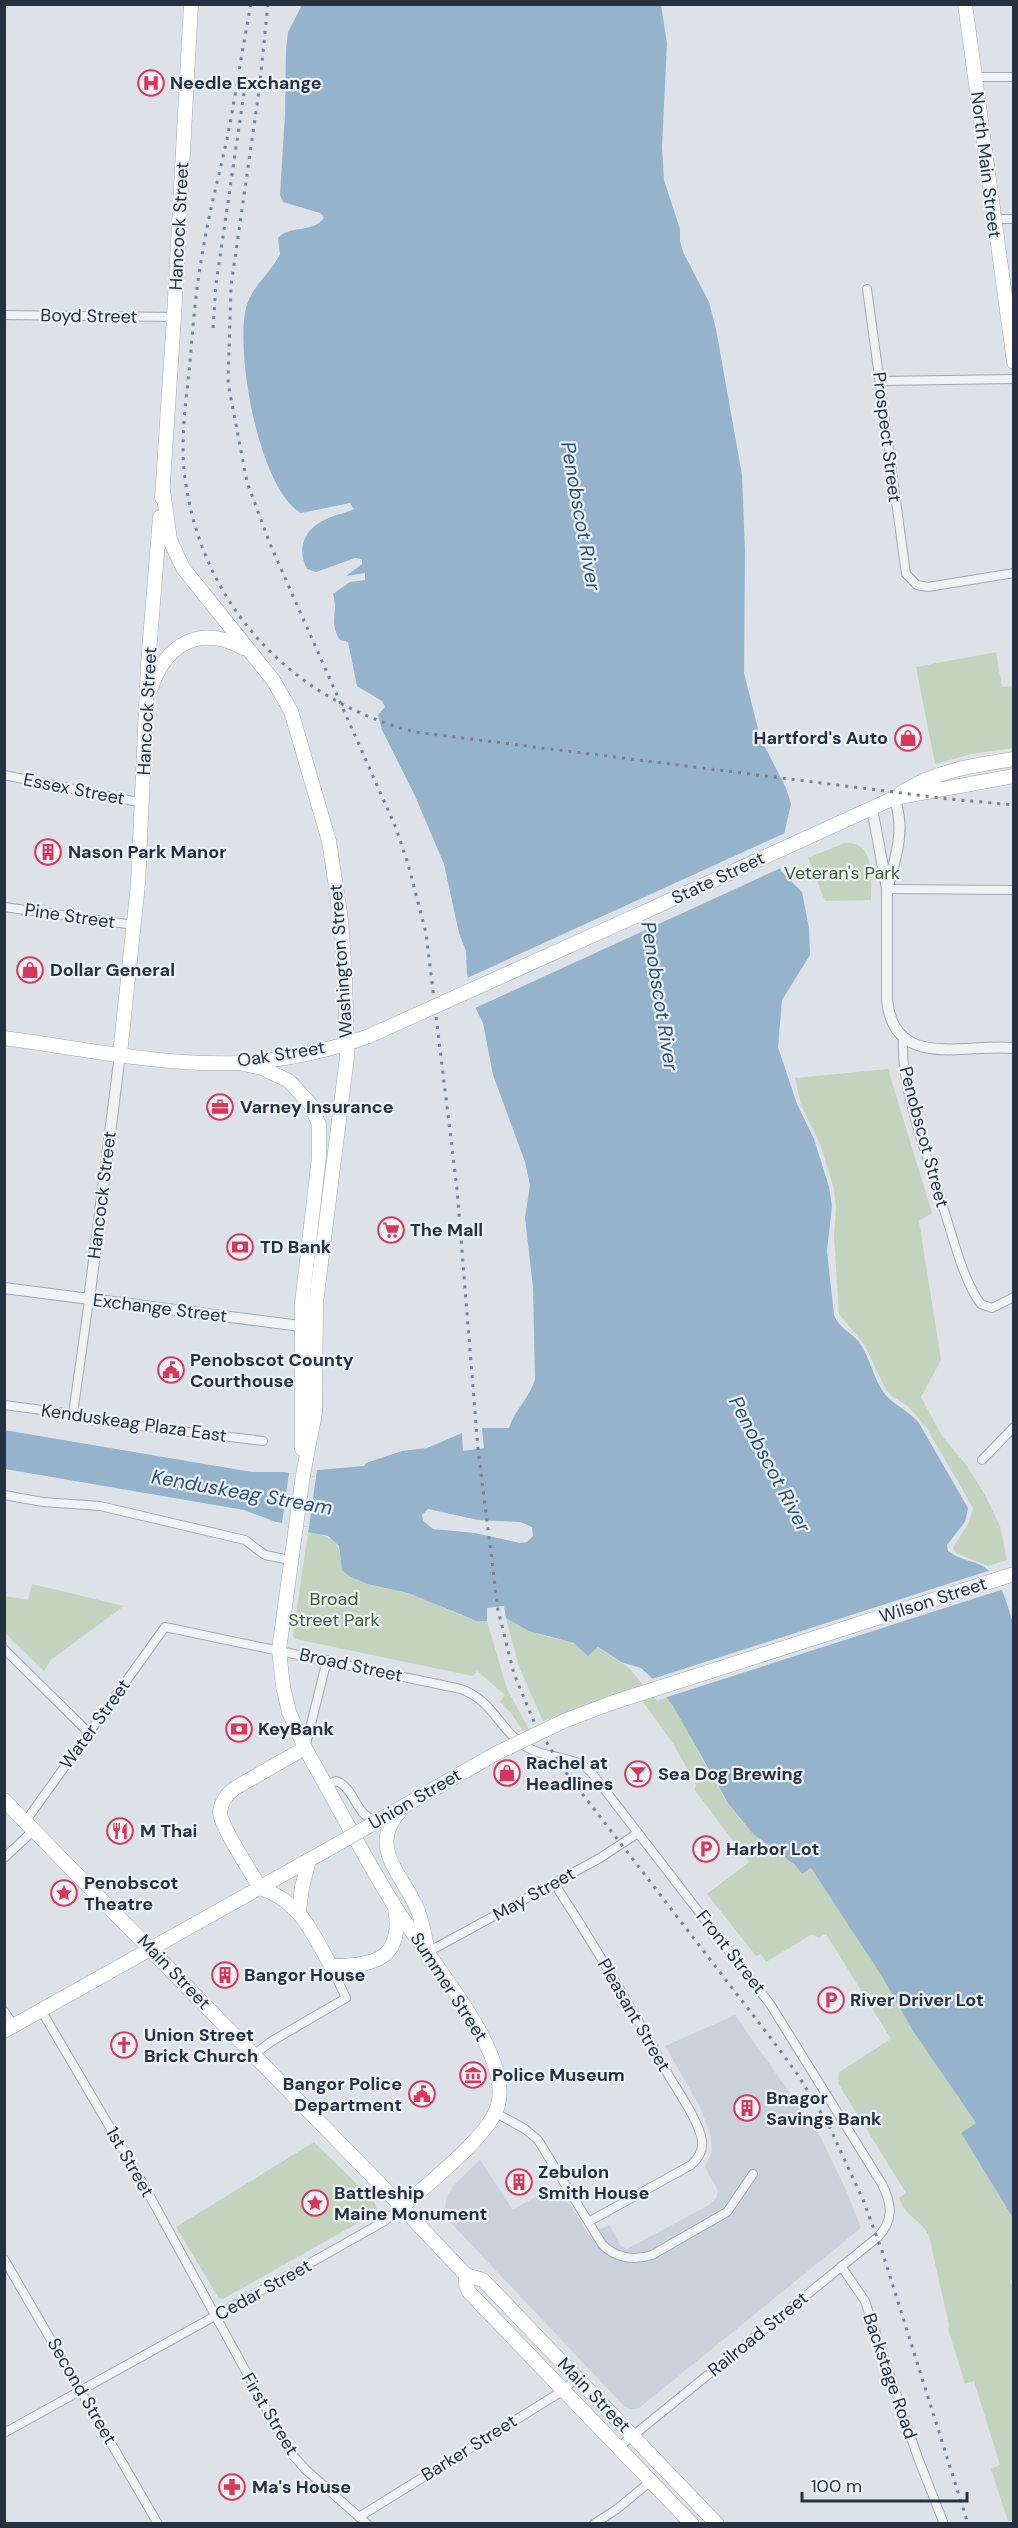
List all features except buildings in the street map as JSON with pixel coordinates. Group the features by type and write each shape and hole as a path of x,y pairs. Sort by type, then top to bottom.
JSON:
{"main road":[{"name":"Hancock Street","path":"120,1054 135,925 147,704 174,317 191,4"},
{"name":"North Main Street","path":"965,4 992,219 1014,362"},
{"name":"Washington Street","path":"163,490 168,530 178,558 199,590 278,688 291,711 324,821 333,861 341,920 347,1043 320,1260 308,1327"},
{"path":"147,704 152,685 163,663 185,642 200,638 223,639 252,655"},
{"name":"State Street","path":"640,914 894,798 915,783 935,775 1014,759"},
{"name":"State Street","path":"894,798 1014,776"},
{"name":"Oak Street","path":"4,1038 189,1061 239,1063 300,1054 369,1036 640,914"},
{"name":"Washington Street","path":"239,1063 270,1070 295,1086 310,1105 319,1125 320,1157 304,1278 308,1327 303,1475 279,1650 289,1712 305,1748"},
{"name":"Wilson Street","path":"852,1626 1014,1574"},
{"name":"Union Street","path":"9,2029 508,1747 579,1715 852,1626"},
{"path":"305,1748 235,1788 225,1797 221,1805 222,1821 260,1888 276,1894 299,1911 331,1966 362,1965 384,1956 393,1939 396,1920 394,1906"},
{"name":"Summer Street","path":"305,1748 394,1906 467,2011 494,2060 500,2087 495,2113"},
{"name":"Main Street","path":"4,1800 402,2207 466,2276 483,2280 717,2523"},
{"path":"409,1803 394,1819 386,1842 388,1858 418,1909 428,1952"},
{"path":"299,1911 309,1860"},
{"name":"Cedar Street","path":"402,2207 477,2137 495,2113"},
{"name":"Main Street","path":"466,2276 466,2285 470,2292 692,2523"}],"street":[{"path":"974,77 1014,77"},
{"path":"992,219 1014,219"},
{"name":"Prospect Street","path":"867,289 906,574 914,583 922,587 936,587 1014,573"},
{"name":"Boyd Street","path":"4,315 174,317"},
{"path":"880,381 1014,379"},
{"name":"Essex Street","path":"4,775 143,803"},
{"path":"887,889 899,840 900,814 894,798"},
{"path":"872,808 887,889"},
{"path":"887,889 1014,890"},
{"name":"Penobscot Street","path":"887,889 888,1008 892,1023 903,1039 904,1066 927,1158 959,1258 978,1300 986,1308 997,1307 1014,1297"},
{"name":"Pine Street","path":"4,908 135,925"},
{"path":"903,1039 913,1045 928,1048 1014,1048"},
{"name":"Hancock Street","path":"73,1414 120,1054"},
{"name":"Exchange Street","path":"4,1288 308,1327"},
{"name":"Kenduskeag Plaza East","path":"4,1405 73,1414 90,1420 263,1441"},
{"path":"982,1460 1008,1430 1014,1427"},
{"path":"4,1495 115,1510 245,1540 267,1557 290,1560"},
{"name":"Broad Street","path":"165,1627 441,1683 466,1691 488,1705 517,1740"},
{"name":"Water Street","path":"4,1858 30,1826 89,1733 165,1627"},
{"path":"4,1649 89,1733"},
{"path":"305,1748 327,1660"},
{"path":"326,1785 336,1781 342,1784 350,1792 364,1815 377,1820 517,1740"},
{"name":"Front Street","path":"517,1740 530,1749 570,1758 582,1764 596,1778 762,1992 882,2184 890,2202 890,2216"},
{"name":"May Street","path":"428,1952 554,1883 638,1833"},
{"name":"Pleasant Street","path":"554,1883 599,1953 688,2109 701,2137 701,2151 691,2165 590,2221"},
{"path":"254,2055 272,2041 346,1998 331,1966"},
{"name":"1st Street","path":"41,2010 141,2180 215,2317"},
{"path":"4,2011 9,2029"},
{"path":"495,2113 525,2128 538,2140 600,2240 610,2251 624,2257 646,2257 724,2214 737,2200 753,2174"},
{"name":"Cedar Street","path":"4,2433 383,2222 402,2207"},
{"name":"Railroad Street","path":"619,2447 881,2233 890,2216"},
{"name":"Second Street","path":"4,2259 158,2523"},
{"name":"Backstage Road","path":"841,2266 865,2301 918,2458 944,2523"},
{"name":"First Street","path":"215,2317 290,2452 305,2469 367,2523"},
{"name":"Barker Street","path":"359,2517 564,2390 577,2378"},
{"path":"594,2523 617,2509 651,2481"}],"shaded area":[{"path":"735,2015 820,2136 847,2192 861,2228 639,2408 630,2409 624,2406 451,2223 445,2211 446,2198 454,2185 480,2160 513,2210 552,2187 572,2207 589,2236 609,2225 621,2246 627,2249 709,2205 716,2198 718,2191 705,2167 712,2151 711,2136 699,2105 665,2046"}],"green space":[{"path":"996,652 1002,687 1013,686 1013,748 972,754 935,764 916,667"},
{"name":"Veteran's Park","path":"845,843 855,844 867,855 871,872 871,900 825,901 808,858"},
{"path":"888,1069 932,1213 919,1221 941,1360 921,1397 942,1436 967,1466 985,1495 1000,1526 1007,1560 988,1566 956,1553 953,1548 969,1522 973,1508 926,1427 908,1406 886,1390 864,1344 839,1314 834,1236 836,1208 834,1189 820,1144 801,1105 795,1078"},
{"name":"Broad Street Park","path":"308,1532 323,1535 332,1540 340,1552 345,1572 351,1577 419,1597 457,1614 487,1621 507,1689 535,1740 532,1742 525,1730 523,1731 500,1702 505,1695 477,1671 473,1676 295,1639 293,1636"},
{"path":"32,1584 124,1606 51,1660 44,1671 5,1633 5,1596 28,1600"},
{"path":"506,1618 538,1634 574,1643 588,1655 597,1647 629,1668 657,1701 668,1697 713,1778 743,1823 789,1860 802,1874 811,1868 881,1975 913,2031 976,2123 961,2133 1013,2218 1013,2279 1010,2281 1014,2290 1013,2519 1008,2521 991,2469 1000,2465 974,2381 965,2384 948,2329 929,2236 922,2225 902,2205 899,2198 906,2193 838,2083 839,2072 891,2039 826,1934 818,1938 812,1934 766,1962 761,1954 756,1956 707,1894 749,1862 695,1790 696,1785 674,1745 633,1688 543,1721 519,1667"},
{"path":"314,2142 374,2201 377,2209 374,2214 223,2299 218,2297 176,2227"}],"water":[{"path":"302,5 661,5 667,43 662,147 664,180 680,229 683,252 709,302 716,329 742,475 745,550 744,673 760,737 786,788 791,804 778,861 781,871 802,892 809,928 810,955 782,1000 778,1047 797,1104 814,1139 829,1187 832,1206 827,1251 834,1315 863,1348 884,1393 919,1423 968,1508 965,1522 947,1545 948,1551 983,1566 992,1574 1003,1593 1012,1620 1013,2218 961,2133 976,2123 913,2031 881,1975 811,1868 802,1874 794,1864 752,1833 728,1803 673,1706 655,1681 641,1668 621,1662 598,1647 588,1656 574,1643 529,1631 506,1618 504,1606 487,1608 487,1621 477,1621 408,1593 367,1584 349,1576 342,1570 339,1546 328,1536 308,1532 309,1527 276,1522 244,1510 5,1469 4,1430 252,1472 283,1472 316,1477 317,1470 364,1466 366,1463 402,1451 427,1448 462,1433 463,1451 484,1448 482,1428 509,1428 535,1379 533,1287 525,1218 530,1185 525,1162 493,1075 483,1023 476,1009 467,974 466,951 459,933 444,864 415,796 382,730 378,715 385,707 382,701 357,686 348,642 340,640 336,633 333,594 350,582 365,580 365,573 346,576 362,564 362,559 355,558 316,572 307,569 302,552 306,537 315,526 354,509 350,503 301,513 286,499 273,477 262,449 247,386 243,329 249,300 280,254 278,238 289,231 315,225 324,217 320,213 283,202 280,195 288,32","holes":["428,1509 478,1520 520,1522 532,1527 533,1536 527,1542 520,1543 475,1533 433,1529 423,1521 422,1515"]}],"pier":[{"path":"787,832 781,861 783,867 473,1009 465,979"},
{"path":"289,1473 316,1477 309,1527 282,1523"},
{"path":"991,1570 1004,1589 664,1698 649,1680"}],"railway":[{"path":"251,4 227,139 198,278 185,408 183,454 186,485 196,530 213,572 235,609 262,643 294,673 331,698 371,718 415,732 949,799 1014,805"},
{"path":"268,4 259,91 231,286 228,383 247,482 270,544 396,828 426,933 457,1189 478,1449 498,1610 514,1674 535,1724 564,1770 773,2041 798,2075 830,2128 864,2202 882,2251 968,2524"},
{"path":"213,328 216,284 244,93"}],"place":[{"name":"Needle Exchange","path":"151,83"},
{"name":"Hartford's Auto","path":"908,738"},
{"name":"Nason Park Manor","path":"48,852"},
{"name":"Dollar General","path":"30,970"},
{"name":"Varney Insurance","path":"220,1107"},
{"name":"The Mall","path":"391,1230"},
{"name":"TD Bank","path":"240,1247"},
{"name":"Penobscot County Courthouse","path":"171,1370"},
{"name":"KeyBank","path":"239,1729"},
{"name":"Rachel at Headlines","path":"507,1773"},
{"name":"Sea Dog Brewing","path":"638,1774"},
{"name":"M Thai","path":"120,1831"},
{"name":"Harbor Lot","path":"706,1849"},
{"name":"Penobscot Theatre","path":"64,1893"},
{"name":"Bangor House","path":"225,1975"},
{"name":"River Driver Lot","path":"831,2000"},
{"name":"Union Street Brick Church","path":"124,2045"},
{"name":"Police Museum","path":"473,2075"},
{"name":"Bangor Police Department","path":"422,2094"},
{"name":"Bnagor Savings Bank","path":"747,2108"},
{"name":"Zebulon Smith House","path":"519,2182"},
{"name":"Battleship Maine Monument","path":"315,2203"},
{"name":"Ma's House","path":"232,2487"}],"water label":[{"name":"Penobscot River","path":"581,516"},
{"name":"Penobscot River","path":"660,996"},
{"name":"Penobscot River","path":"770,1464"},
{"name":"Kenduskeag Stream","path":"242,1492"}]}
